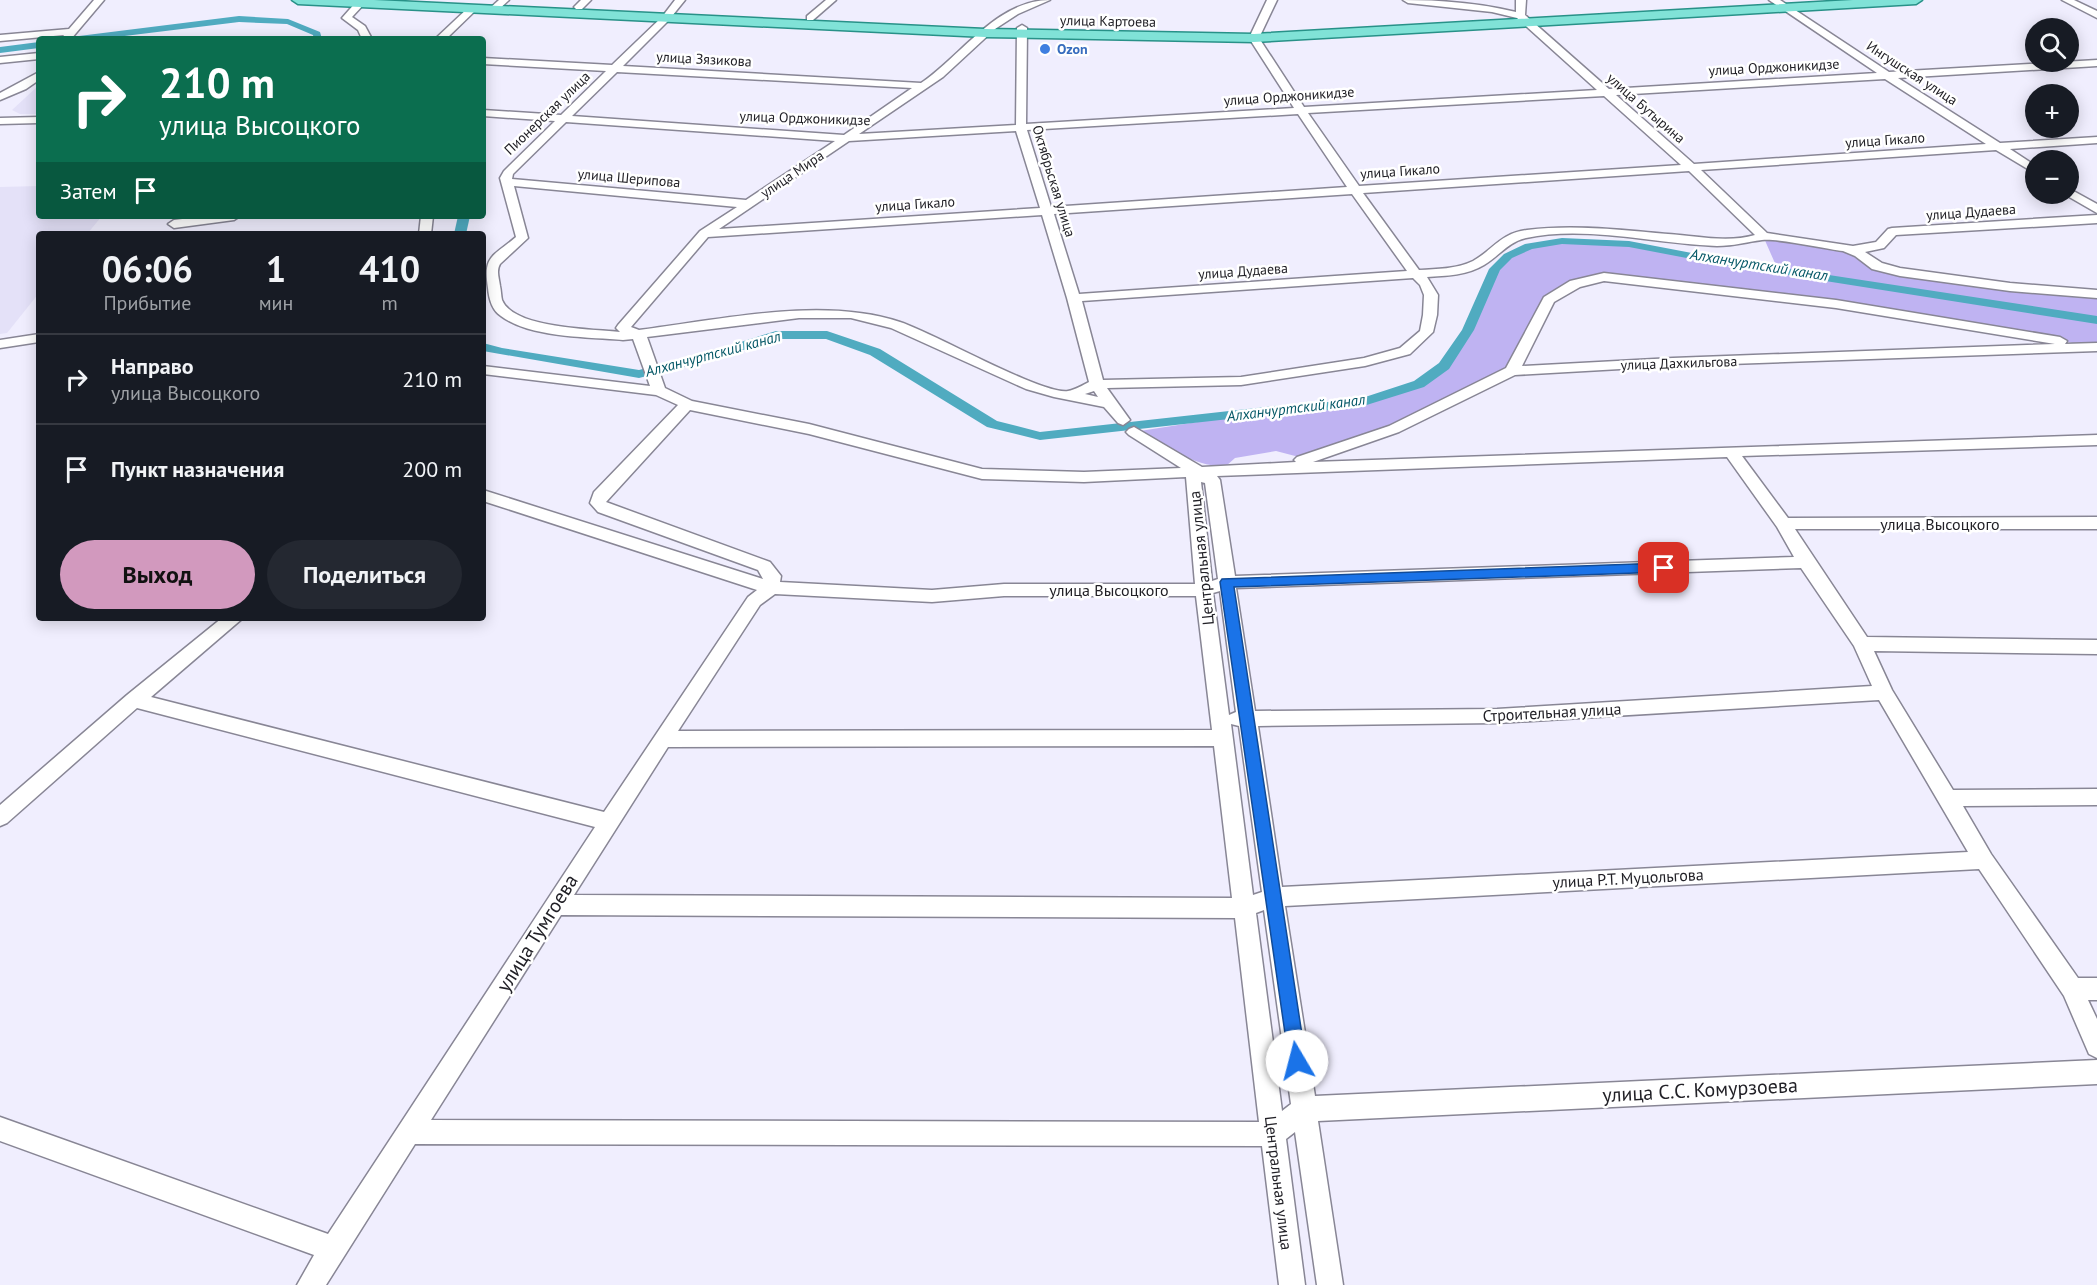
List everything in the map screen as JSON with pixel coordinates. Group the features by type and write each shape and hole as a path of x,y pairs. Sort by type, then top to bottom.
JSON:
{"main road":[{"name":"улица Картоева","path":"298,0 472,9 499,5 583,4 668,15 810,18 988,30"},
{"name":"улица Картоева","path":"419,0 668,15 988,30 1255,35 1783,2 1916,0"}],"street":[{"path":"68,36 99,0"},
{"name":"Пионерская улица","path":"639,335 548,329 519,321 505,313 496,302 491,269 494,262 522,238 506,178 508,173 668,15 680,0"},
{"path":"810,18 831,0"},
{"path":"1030,0 1043,1"},
{"path":"1070,395 1097,384 1241,381 1365,362 1405,351 1426,332 1431,295 1426,283 1415,273 1299,110 1255,35 1272,0"},
{"path":"1408,0 1492,9 1525,19 1521,0"},
{"path":"2067,0 2097,15"},
{"name":"улица Мира","path":"657,385 639,335 623,328 704,234 939,75 988,30 1015,12 1043,1"},
{"name":"Ингушская улица","path":"1783,2 1886,75 2025,164"},
{"path":"360,3 347,18 362,28 366,36"},
{"path":"443,36 472,9"},
{"name":"улица Бутырина","path":"1525,19 1604,92 1692,168 1763,236"},
{"name":"Октябрьская улица","path":"1023,31 1020,129 1074,298 1097,384 1108,403 1123,420"},
{"path":"0,38 36,37"},
{"path":"0,60 36,56"},
{"name":"улица Зязикова","path":"486,61 923,86"},
{"name":"улица Орджоникидзе","path":"486,113 846,138 2097,63"},
{"path":"0,97 22,87 36,77"},
{"path":"0,121 36,120"},
{"name":"улица Гикало","path":"704,234 2097,140"},
{"name":"улица Шерипова","path":"508,182 748,204"},
{"path":"2079,198 2097,209"},
{"name":"улица Дудаева","path":"1074,298 1464,269 1480,262 1507,240 1525,234 1562,231 1605,232 1718,242 1750,240 1763,236 1853,250 1880,244 1892,232 2097,219"},
{"path":"1853,250 1877,266 1900,272 2010,287 2097,294"},
{"path":"1512,371 1549,300 1575,284 1604,278 1836,304 2096,347"},
{"path":"639,335 799,314 851,314 896,325 1030,386 1108,403"},
{"path":"0,344 36,338"},
{"name":"улица Дахкильгова","path":"1281,467 1394,429 1512,371 1673,362 1956,354 2096,347"},
{"path":"486,370 657,385 687,405 809,429 982,474 1084,477 1202,475 1281,467 2097,440"},
{"path":"687,405 600,496 598,503 604,508 764,566 772,576 771,588"},
{"path":"1134,432 1202,475"},
{"path":"1732,453 1783,524 1862,644 1884,692 1984,860 2072,989 2097,1046"},
{"name":"Центральная улица","path":"1292,1285 1204,590 1193,479 1202,475 1212,480 1330,1285"},
{"name":"улица Высоцкого","path":"486,496 771,588 932,596 1004,590 1204,590 1227,582 1806,562"},
{"name":"улица Высоцкого","path":"1783,524 2097,523"},
{"name":"улица Тумгоева","path":"310,1285 608,822 754,601 771,588"},
{"path":"0,817 230,621"},
{"path":"1862,644 2097,647"},
{"name":"Строительная улица","path":"663,739 1221,729 1247,719 1497,716 1884,692"},
{"path":"135,700 608,822"},
{"path":"1949,798 2097,797"},
{"name":"улица Р.Т. Муцольгова","path":"1244,908 1273,897 1984,860"},
{"path":"555,905 1244,908"},
{"path":"2072,989 2097,989"},
{"name":"улица С.С. Комурзоева","path":"1304,1108 2097,1072"},
{"path":"408,1132 1273,1134 1304,1108"},
{"path":"0,1129 334,1250"}],"shaded area":[{"path":"36,88 36,114 20,114 12,110"},
{"path":"36,186 36,219 100,219 90,231 36,231 36,297 7,333 0,334 0,187"},
{"path":"1763,236 1846,248 1887,269 2097,294 2097,347 1836,304 1604,277 1575,284 1549,300 1512,371 1394,429 1299,457 1276,451 1235,458 1226,466 1192,460 1140,431 1274,410 1357,404 1419,384 1445,366 1468,330 1495,269 1508,256 1529,246 1561,241 1629,244 1778,270"}],"waterway":[{"name":"Алханчуртский канал","path":"103,36 239,19 288,22 317,36"},
{"name":"Алханчуртский канал","path":"0,50 36,45"},
{"name":"Алханчуртский канал","path":"461,231 463,219"},
{"name":"Алханчуртский канал","path":"486,348 639,374 720,353 776,335 827,335 875,352 992,424 1040,436 1274,410 1357,404 1419,384 1444,366 1468,330 1495,269 1508,256 1529,246 1562,241 1629,244 1718,261 2097,320"}],"place":[{"name":"Ozon","path":"1045,49"}],"route":[{"path":"1297,1061 1227,582 1664,568"}]}
